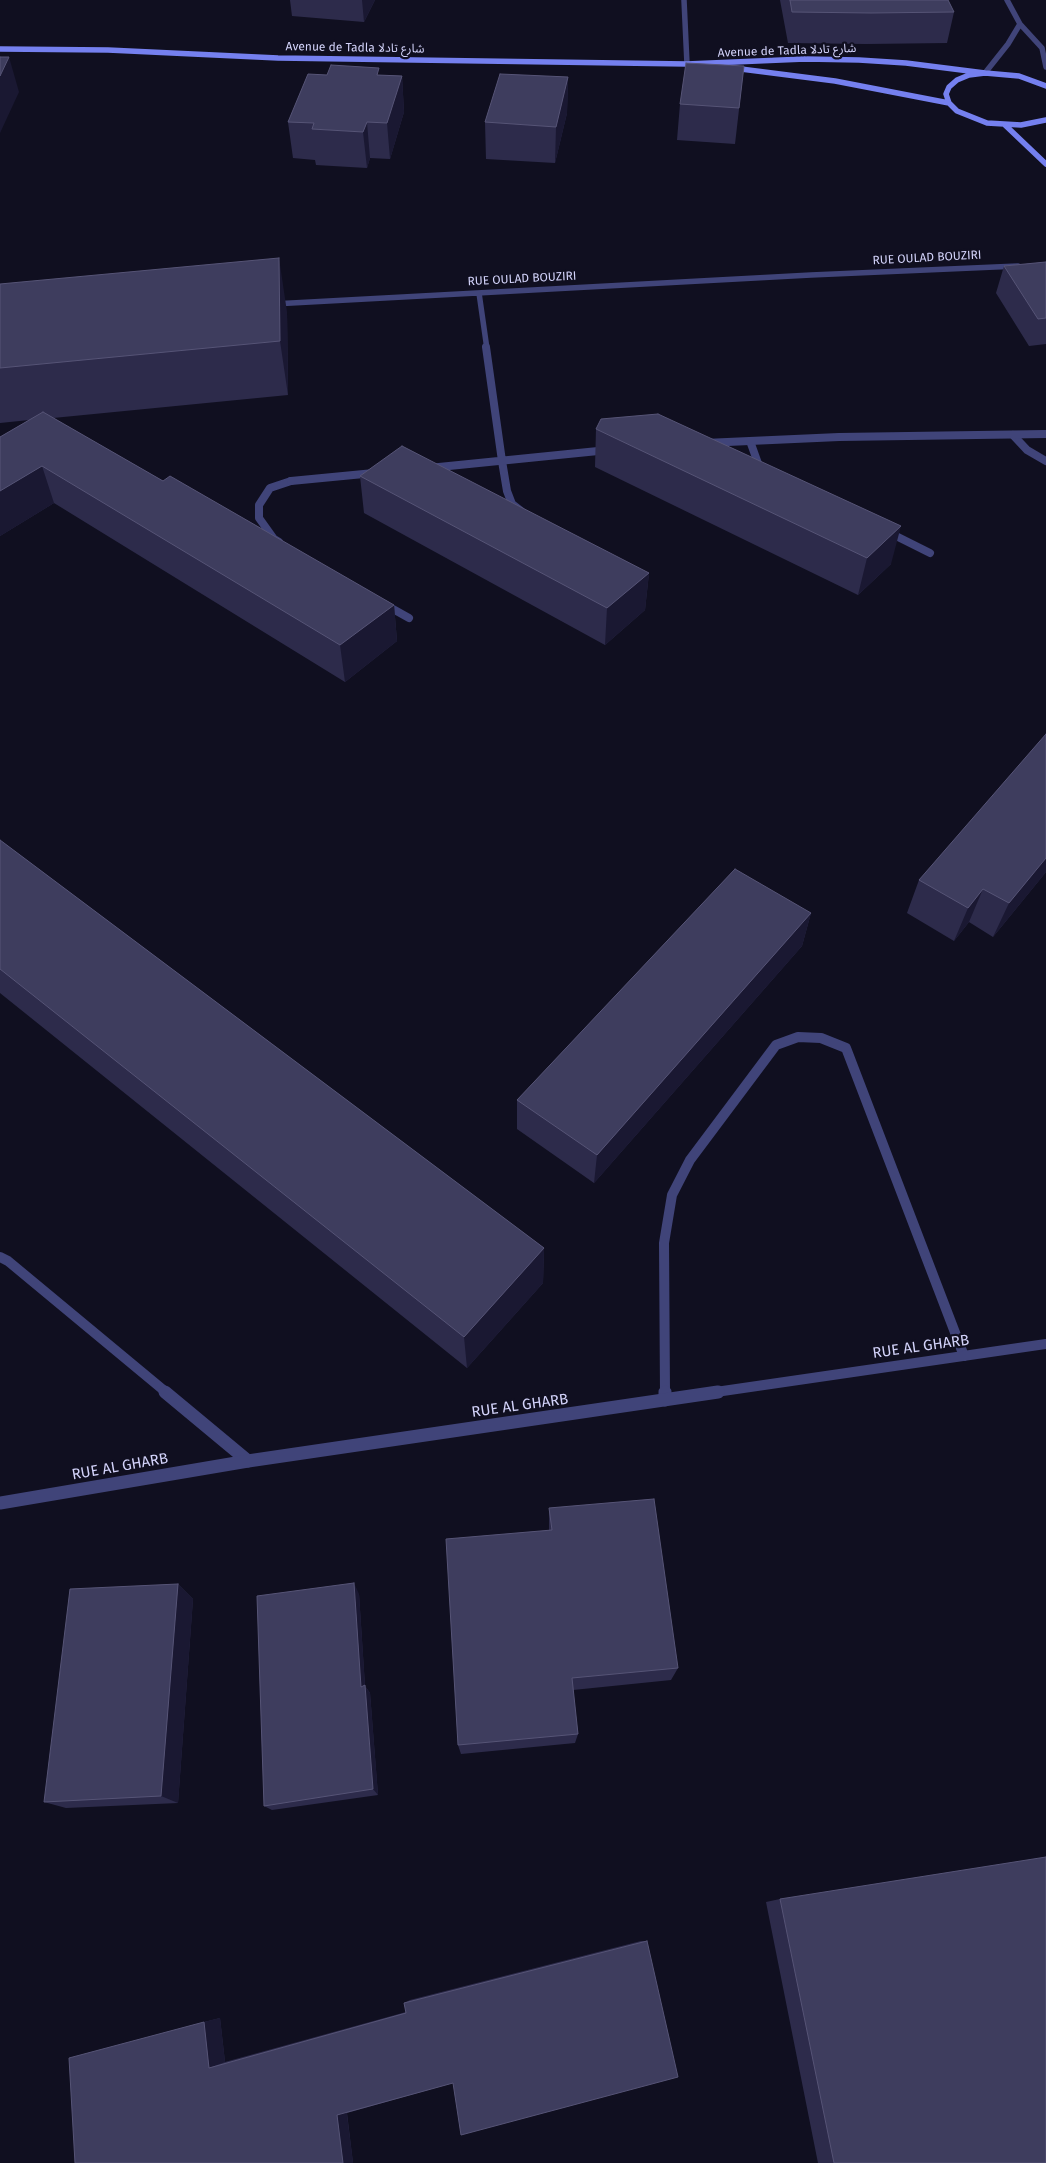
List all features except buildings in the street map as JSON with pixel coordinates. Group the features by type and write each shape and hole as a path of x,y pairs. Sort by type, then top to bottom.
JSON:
{"main road":[{"name":"Avenue de Tadla شارع تادلا","path":"0,49 108,50 288,58 687,64 806,59 859,60 906,63 1019,76 1046,86"},
{"name":"Avenue de Tadla شارع تادلا","path":"710,64 835,81 949,103"},
{"path":"985,73 957,80 949,87 946,94 949,103 957,111 970,118 1005,126 1046,120"},
{"path":"1005,126 1046,164"}],"street":[{"path":"684,0 687,64"},
{"path":"1006,0 1020,24 1042,48 1046,67"},
{"path":"985,73 1008,44 1020,24"},
{"name":"RUE OULAD BOUZIRI","path":"264,305 1026,265"},
{"path":"479,293 507,491 512,504 526,516"},
{"path":"701,443 839,437 1046,434"},
{"path":"1013,435 1027,450 1046,461"},
{"path":"750,441 759,466 770,474"},
{"path":"425,468 615,450"},
{"path":"290,549 274,539 260,518 259,505 270,488 278,484 291,482 387,472"},
{"path":"878,528 930,552"},
{"path":"375,599 409,618"},
{"path":"665,1400 664,1243 672,1195 690,1160 776,1045 798,1037 822,1038 846,1048 964,1356"},
{"path":"0,1257 8,1261 248,1461"},
{"name":"RUE AL GHARB","path":"0,1502 248,1461 1046,1344"}]}
